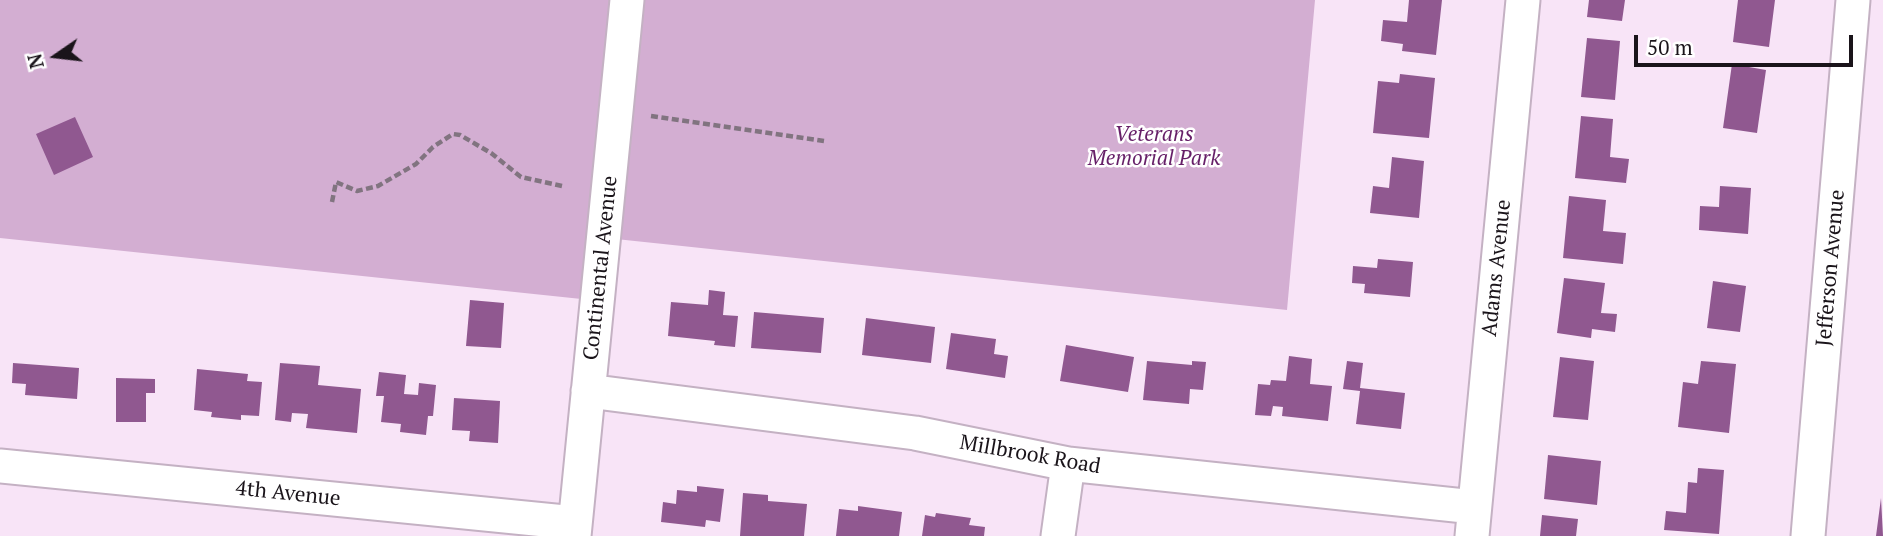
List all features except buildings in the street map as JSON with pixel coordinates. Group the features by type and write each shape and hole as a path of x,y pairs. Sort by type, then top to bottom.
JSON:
{"street":[{"name":"Continental Avenue","path":"574,529 627,0"},
{"name":"Adams Avenue","path":"1473,522 1523,0"},
{"name":"Jefferson Avenue","path":"1808,536 1853,0"},
{"name":"Millbrook Road","path":"588,391 915,433 1068,464 1473,522"},
{"path":"1058,536 1068,464"},
{"name":"4th Avenue","path":"0,466 574,529"}],"path":[{"path":"650,116 824,141"},
{"path":"332,202 336,182 357,191 378,186 416,164 433,147 453,134 460,135 491,153 521,177 562,186"}],"green space":[{"name":"Veterans Memorial Park","path":"0,0 1315,0 1287,310 597,237 591,300 0,238"}]}
